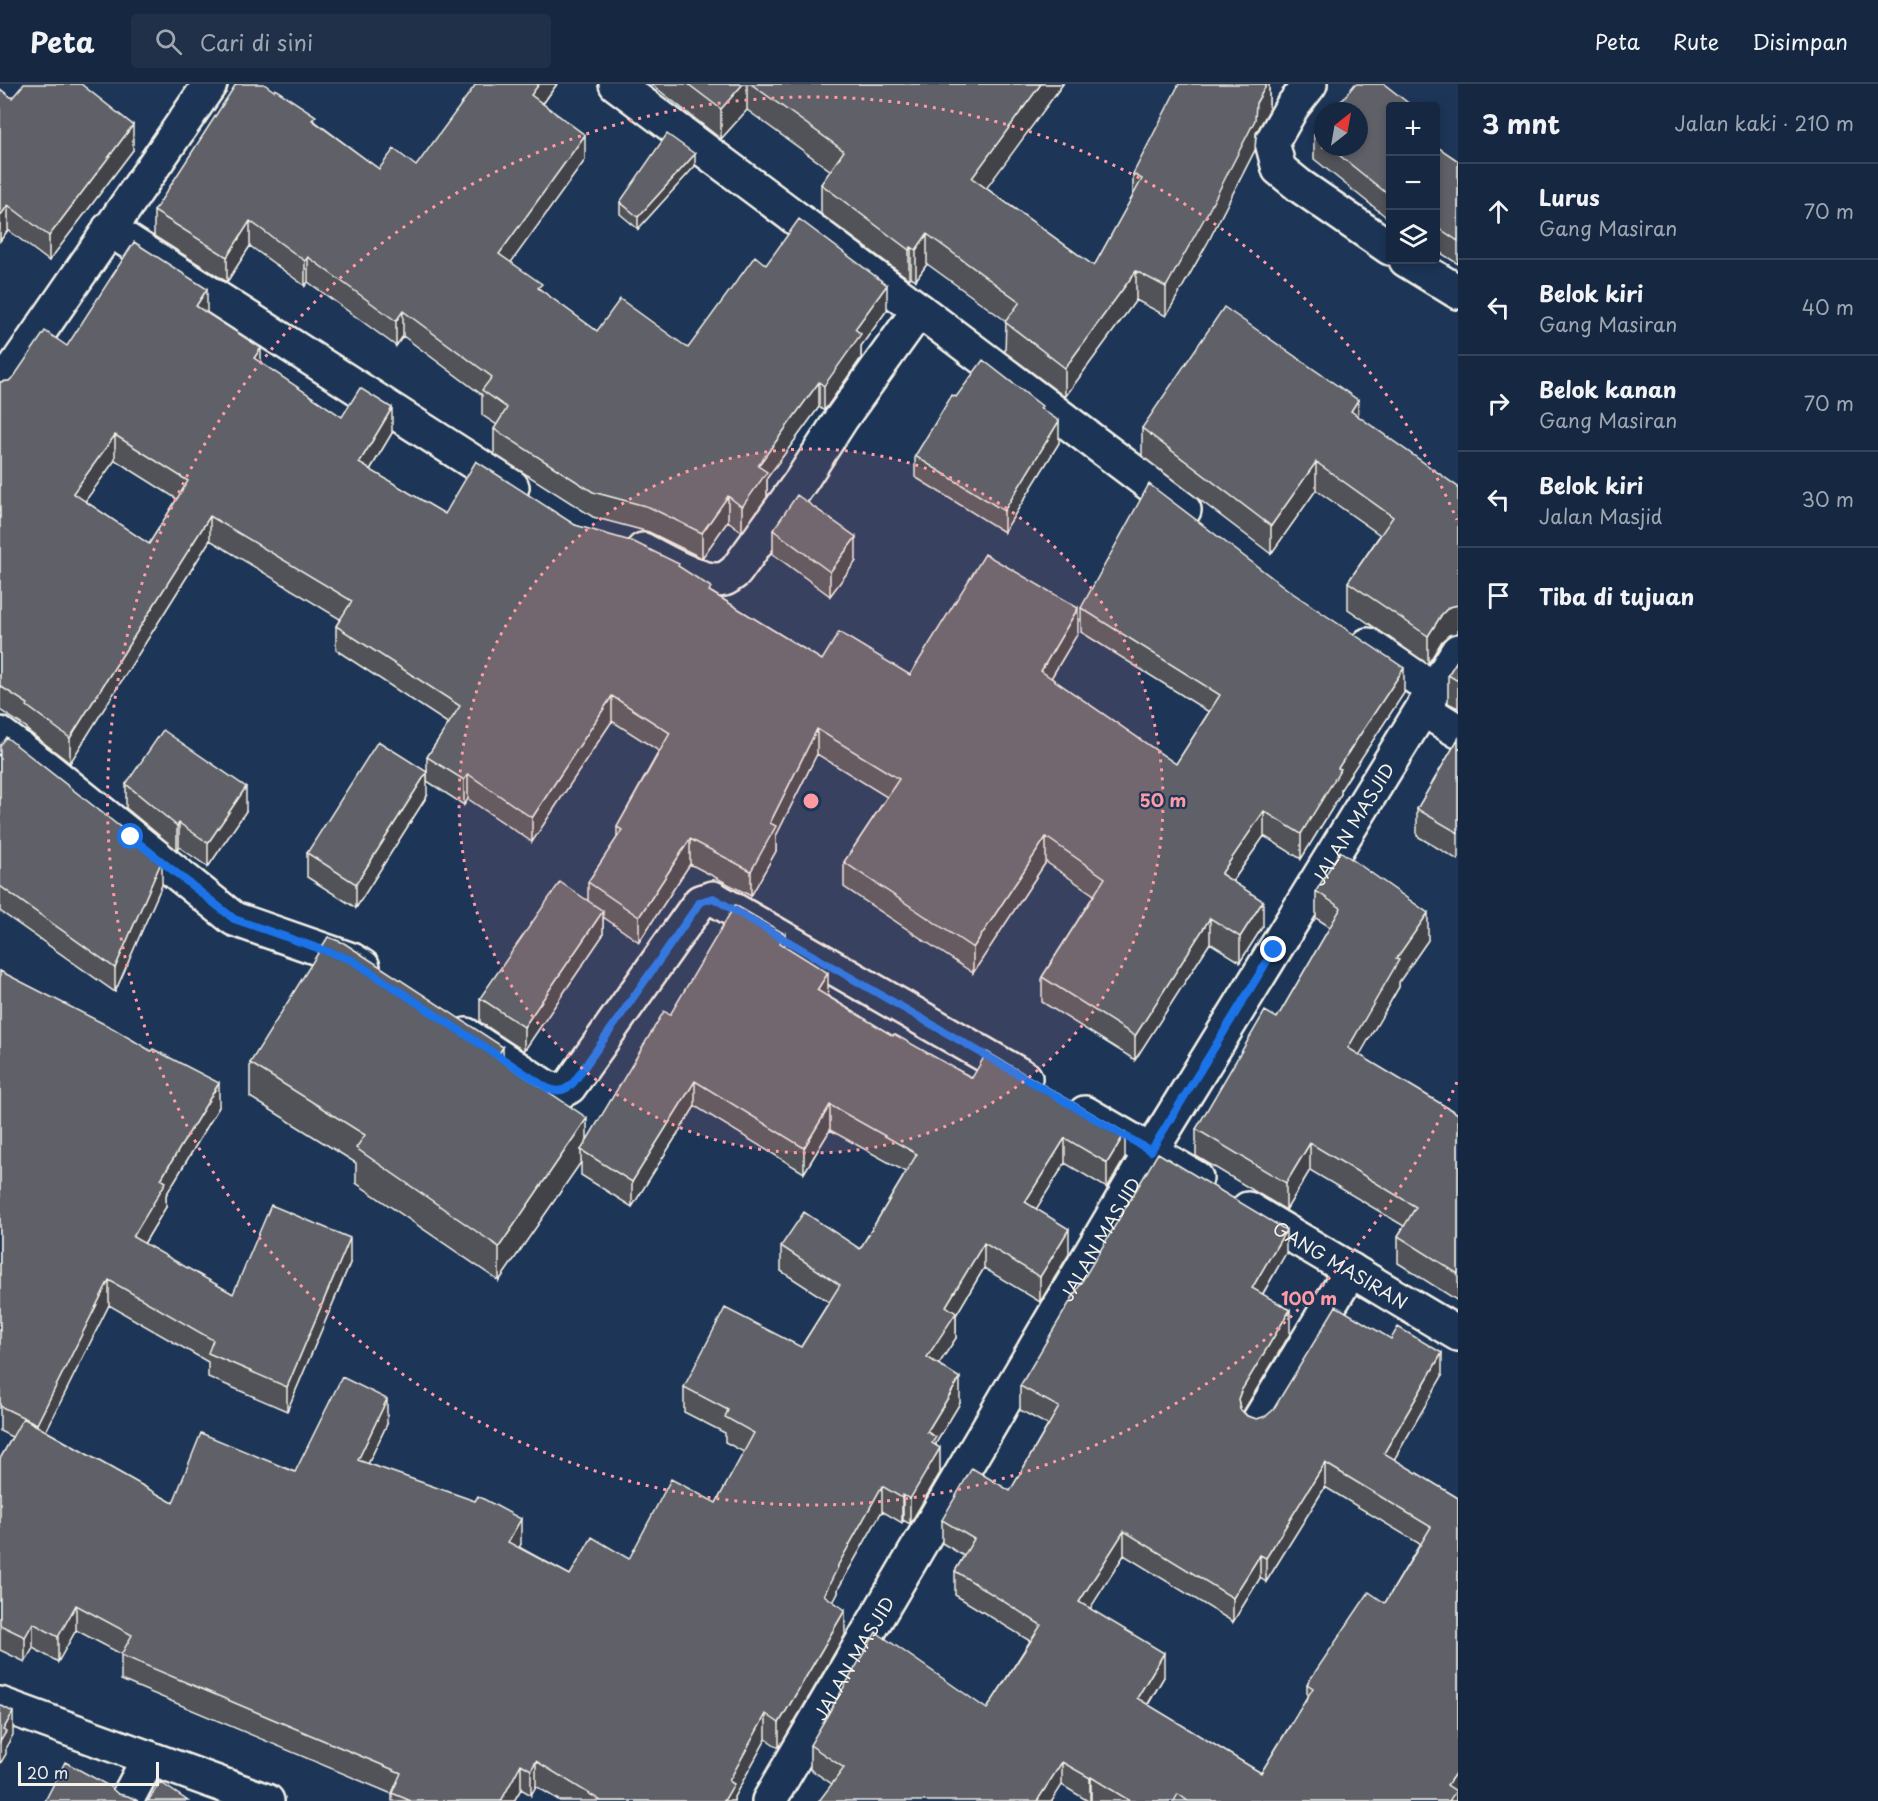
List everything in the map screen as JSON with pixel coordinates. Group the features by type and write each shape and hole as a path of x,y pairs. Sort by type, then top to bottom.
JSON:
{"street":[{"path":"0,389 210,84"},
{"path":"616,84 1209,530"},
{"path":"1310,84 1292,107 1272,142 1279,169 1386,245"},
{"path":"109,230 535,502"},
{"path":"1412,264 1458,292"},
{"path":"619,543 641,549 701,578 715,580 731,575 745,561 801,482 841,419 919,310"},
{"path":"1340,626 1429,699 1458,731"},
{"name":"JALAN MASJID","path":"769,1801 1151,1151 1458,651"},
{"path":"0,734 46,768 234,919 352,960 391,985"},
{"name":"GANG MASIRAN","path":"440,1018 547,1088 561,1091 574,1082 700,902 713,898 1054,1094 1458,1334"},
{"path":"1257,1424 1351,1270"},
{"path":"0,1704 267,1801"},
{"path":"126,1801 149,1758"}],"building":[{"path":"24,84 81,84 133,125 49,236 8,205 0,216 0,89 12,98"},
{"path":"236,84 264,84 274,91 275,89 316,116 312,120 379,169 394,149 416,166 476,84 539,84 531,95 585,135 499,254 542,284 538,288 597,331 620,299 688,348 755,256 766,265 799,219 887,285 855,329 861,334 824,386 819,382 758,466 767,472 742,507 728,496 702,533 649,507 593,492 494,429 507,408 482,390 492,377 403,311 396,321 308,257 305,261 250,221 227,257 154,211"},
{"path":"688,84 743,84 721,109"},
{"path":"751,84 1041,84 972,178 1094,266 1142,179 1133,174 1179,84 1267,84 1256,103 1255,120 1166,287 1136,271 1065,368 1005,322 1020,302 927,234 916,250 911,247 909,250 821,184 844,151"},
{"path":"1355,84 1384,84 1407,102 1386,102 1386,193 1340,156 1368,156 1368,102 1340,102"},
{"path":"667,134 695,154 638,217 620,202"},
{"path":"1440,149 1458,161 1458,241 1440,229"},
{"path":"134,242 207,289 196,306 261,348 254,358 342,417 360,388 392,408 359,463 445,514 476,461 575,525 634,542 679,564 678,566 711,587 709,591 822,660 839,632 910,675 985,554 1078,608 1041,671 1176,764 1220,695 1081,608 1149,484 1291,592 1404,668 1338,768 1341,769 1301,834 1264,811 1221,874 1263,901 1240,937 1210,918 1135,1036 1042,977 1105,878 1046,837 973,948 844,862 899,779 817,729 770,823 776,826 751,871 690,839 639,917 588,882 622,830 617,827 670,733 612,696 532,818 468,774 464,780 427,757 460,706 336,626 352,601 210,516 70,738 27,706 28,704 0,686 0,382 9,381 15,375 45,331 67,346","holes":["115,435 188,481 149,544 73,493"]},
{"path":"1224,307 1358,400 1351,411 1458,487 1458,605 1449,607 1442,614 1428,636 1348,582 1393,517 1316,462 1271,526 1142,428"},
{"path":"983,360 1059,421 1004,511 915,456 952,395 956,397"},
{"path":"797,495 856,537 830,572 773,530"},
{"path":"1458,659 1458,681 1448,675"},
{"path":"163,730 246,787 208,843 179,823 177,826 126,784"},
{"path":"6,737 162,860 115,968 0,886 0,746"},
{"path":"1458,739 1458,833 1417,809"},
{"path":"378,741 427,772 356,884 307,853"},
{"path":"1340,851 1428,913 1396,959 1399,960 1348,1048 1458,1114 1458,1274 1398,1236 1416,1207 1310,1143 1286,1183 1196,1129 1265,1011 1277,1018 1341,908 1316,891"},
{"path":"560,882 603,911 524,1027 480,998"},
{"path":"735,905 785,934 780,943 828,973 817,990 893,1036 894,1034 972,1078 987,1052 1125,1133 1107,1163 1065,1138 1025,1202 1069,1229 1040,1277 984,1243 946,1306 956,1313 927,1357 960,1378 927,1432 936,1437 932,1443 940,1448 910,1499 903,1495 902,1498 882,1486 824,1595 845,1610 779,1723 766,1714 729,1781 734,1784 724,1801 601,1801 536,1761 531,1770 521,1764 501,1801 411,1801 392,1793 401,1773 121,1655 132,1635 76,1605 58,1637 33,1623 25,1637 0,1625 0,1459 23,1418 173,1503 201,1433 295,1472 342,1377 387,1399 358,1460 475,1501 478,1496 521,1519 508,1542 570,1575 592,1537 629,1559 671,1479 716,1503 754,1433 725,1417 728,1410 684,1387 725,1308 801,1347 840,1285 781,1246 804,1212 860,1249 917,1154 830,1105 804,1148 695,1081 632,1182 581,1150 664,1011 670,1015"},
{"path":"328,937 344,943 503,1047 497,1057 587,1118 499,1247 356,1148 365,1135 250,1063"},
{"path":"0,971 114,1029 151,1051 153,1049 219,1083 161,1179 166,1182 133,1237 233,1294 271,1205 350,1238 287,1387 208,1353 213,1340 109,1280 37,1424 0,1406"},
{"path":"1158,1153 1286,1230 1252,1288 1290,1310 1241,1391 1238,1399 1240,1409 1247,1416 1257,1419 1273,1410 1336,1306 1391,1339 1398,1327 1442,1353 1384,1453 1458,1498 1458,1769 1447,1785 1456,1791 1449,1801 1188,1801 1178,1794 1174,1801 1130,1801 1062,1762 1037,1801 819,1801 844,1768 810,1745 876,1632 987,1709 1041,1625 955,1571 974,1539 942,1520 972,1468 1010,1491 1059,1407 1020,1386","holes":["1325,1463 1431,1527 1385,1603 1369,1592 1307,1684 1313,1688 1261,1773 1137,1698 1164,1653 1079,1602 1124,1531 1233,1598 1260,1555 1266,1558"]},
{"path":"0,1705 13,1712 3,1730 6,1732 0,1742"},
{"path":"65,1762 109,1786 118,1794 138,1801 45,1801"},
{"path":"160,1782 188,1801 148,1801"}],"route":[{"path":"131,837 234,919 352,960 554,1091 561,1091 574,1082 700,902 713,898 1151,1151 1274,950"}]}
